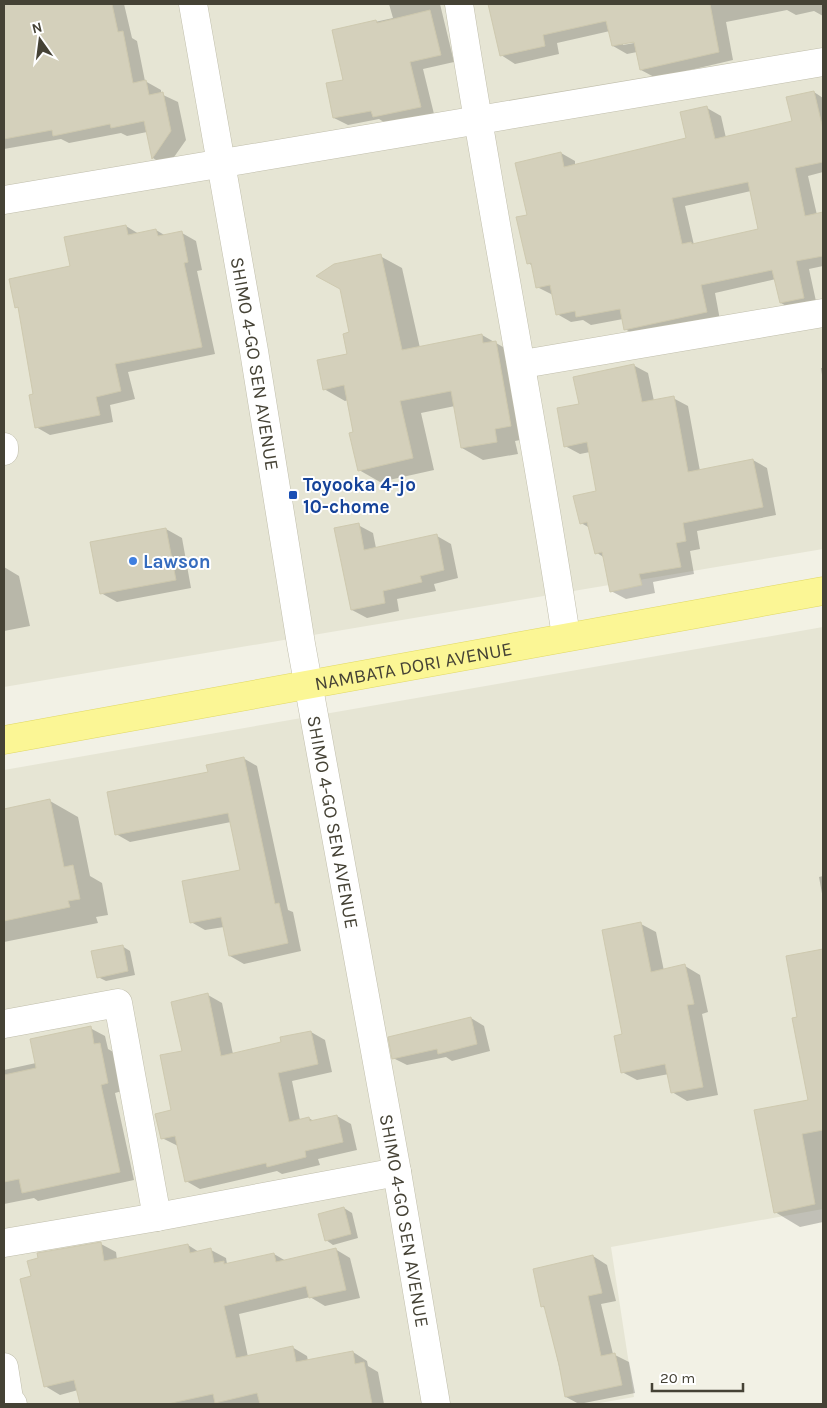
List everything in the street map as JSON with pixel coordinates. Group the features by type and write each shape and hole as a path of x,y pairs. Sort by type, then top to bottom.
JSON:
{"main road":[{"name":"NAMBATA DORI AVENUE","path":"4,740 566,636 823,591"}],"street":[{"name":"SHIMO 4-GO SEN AVENUE","path":"193,4 254,351 300,644 397,1172 436,1404"},
{"path":"459,4 477,121 522,364 566,636"},
{"path":"4,200 823,62"},
{"path":"522,364 823,312"},
{"path":"4,1024 118,1003 157,1217"},
{"path":"4,1243 157,1217 397,1172"},
{"path":"4,1367 9,1399 13,1404"}],"shaded area":[{"path":"4,4 823,4 823,549 4,687"},
{"path":"823,627 823,1209 611,1247 634,1397 594,1404 4,1404 4,770"}],"building":[{"path":"4,4 112,4 118,32 123,31 133,83 146,80 149,95 163,92 171,131 152,159 144,121 111,128 110,124 53,136 52,130 4,139"},
{"path":"488,4 710,4 719,52 640,70 634,42 612,46 606,21 543,35 545,46 500,56"},
{"path":"430,10 441,55 410,62 421,107 373,117 371,111 333,118 326,83 343,80 332,30 376,20 377,23"},
{"path":"814,91 823,129 823,162 795,168 805,216 823,212 823,256 796,261 804,298 780,303 772,270 701,285 707,312 624,330 620,309 576,317 575,311 556,315 550,285 536,288 531,263 527,264 516,217 527,215 515,163 561,152 564,167 686,138 680,112 707,106 715,139 792,121 786,97","holes":["748,182 758,229 692,244 691,242 682,244 672,198"]},
{"path":"126,225 128,235 156,229 158,236 182,231 188,262 184,263 202,347 115,364 121,391 96,397 100,415 35,428 29,395 33,394 18,307 15,308 9,279 70,266 64,237"},
{"path":"381,254 402,350 482,334 483,343 496,341 511,426 495,429 497,442 461,448 451,391 400,401 413,458 358,471 349,433 353,432 344,385 323,390 317,360 347,354 343,334 349,332 340,289 316,276 334,264"},
{"path":"634,364 642,402 674,396 688,472 753,459 763,507 683,523 686,541 676,543 681,567 639,574 642,585 610,592 602,552 595,554 587,522 580,524 573,496 596,491 587,442 564,447 557,408 579,404 573,377"},
{"path":"359,523 364,550 437,534 444,570 420,576 422,582 383,591 385,603 351,610 334,528"},
{"name":"Lawson","path":"166,528 176,580 100,594 90,542"},
{"path":"244,757 275,904 279,903 288,943 229,956 221,917 190,923 182,881 240,870 228,813 115,835 107,792 208,772 206,765"},
{"path":"50,799 64,867 73,865 80,899 68,901 70,907 4,921 4,809"},
{"path":"641,922 651,972 685,964 694,1004 687,1005 703,1087 671,1093 665,1064 621,1073 614,1036 622,1034 602,930"},
{"path":"123,945 128,971 97,978 91,951"},
{"path":"823,949 823,1130 802,1134 815,1204 774,1213 754,1110 808,1100 792,1018 797,1017 786,956"},
{"path":"208,993 221,1056 281,1042 280,1037 311,1031 318,1064 278,1073 289,1122 309,1117 310,1121 337,1115 343,1142 305,1151 306,1157 267,1167 266,1163 185,1182 175,1136 161,1139 155,1114 171,1110 160,1055 182,1051 171,1002"},
{"path":"471,1017 477,1044 438,1054 437,1049 392,1059 388,1037"},
{"path":"91,1026 94,1044 100,1043 108,1083 101,1085 120,1172 22,1193 19,1179 4,1182 4,1075 36,1068 30,1039"},
{"path":"344,1207 351,1234 325,1241 318,1214"},
{"path":"101,1242 104,1261 188,1244 190,1253 211,1248 214,1263 224,1261 224,1264 274,1253 276,1262 336,1248 346,1290 309,1298 306,1286 224,1306 236,1358 293,1346 296,1362 353,1351 355,1364 364,1362 372,1404 260,1404 257,1393 215,1403 213,1394 167,1404 80,1404 74,1380 44,1387 20,1279 31,1276 27,1261 38,1258 37,1253"},
{"path":"593,1255 602,1293 588,1296 601,1356 615,1353 622,1385 565,1397 559,1365 544,1306 541,1307 533,1269"}],"place":[{"name":"Toyooka 4-jo 10-chome","path":"293,495"},
{"name":"Lawson","path":"133,561"}]}
